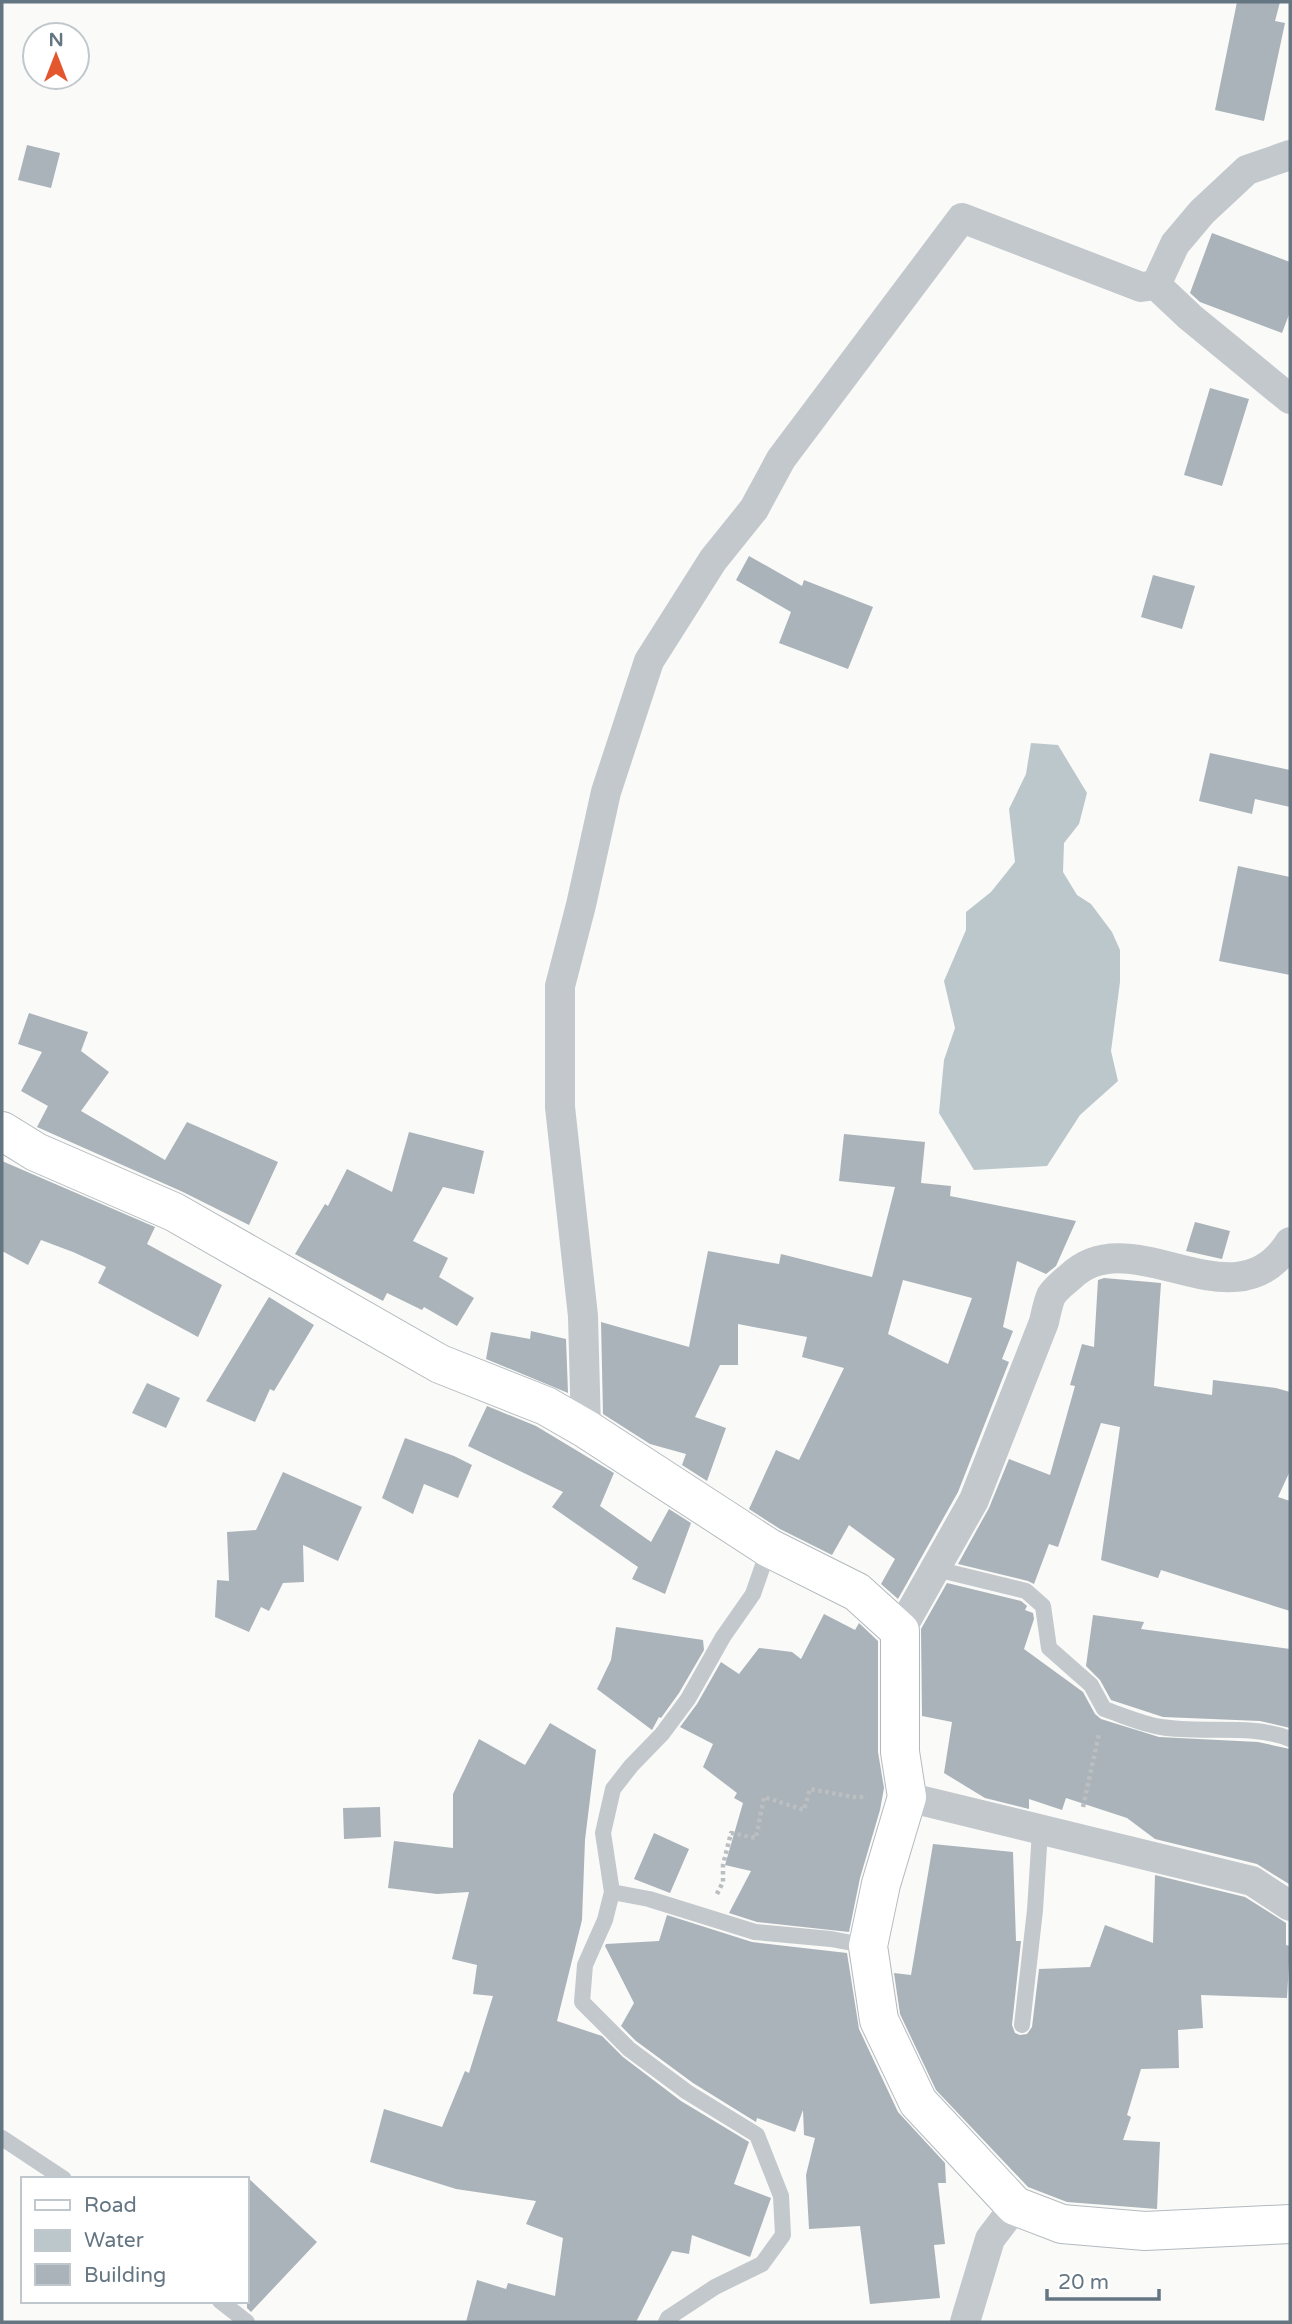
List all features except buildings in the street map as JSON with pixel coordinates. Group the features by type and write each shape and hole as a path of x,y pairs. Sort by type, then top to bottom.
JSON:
{"street":[{"path":"1156,285 1175,244 1202,212 1247,170 1290,156"},
{"path":"586,1429 583,1316 560,1107 559,986 581,905 606,792 649,661 713,560 754,509 781,458 962,218 1141,287 1156,285"},
{"path":"1156,285 1190,317 1290,399"},
{"path":"2,1131 36,1152 174,1212 440,1364 546,1406 769,1548 857,1592 900,1631"},
{"path":"1290,1242 1283,1254 1259,1272 1235,1278 1194,1275 1153,1262 1111,1257 1080,1267 1052,1294 1044,1322 974,1500 900,1631 900,1752 906,1797 881,1884 868,1946 879,2020 918,2102 1015,2206 1062,2224 1145,2231 1290,2224"},
{"path":"906,1797 1252,1881 1290,1906"},
{"path":"965,2322 990,2239 1015,2206"}],"lane":[{"path":"666,2322 715,2287 762,2264 783,2235 781,2196 757,2135 687,2092 629,2049 582,2002 585,1965 605,1920 612,1892 603,1833 613,1789 662,1734 688,1699 723,1637 753,1594 769,1548"},
{"path":"936,1569 1026,1591 1042,1606 1049,1648 1091,1685 1104,1709 1161,1727 1226,1729 1281,1735 1290,1739"},
{"path":"1022,2025 1035,1910 1040,1831"},
{"path":"612,1892 649,1899 755,1932 831,1939 868,1946"},
{"path":"2,2138 61,2177"},
{"path":"223,2303 247,2322"}],"path":[{"path":"1076,1839 1104,1709"},
{"path":"706,1918 723,1882 723,1865 730,1833 756,1838 764,1797 804,1810 810,1789 853,1797 906,1797"}],"water":[{"path":"1031,743 1058,745 1087,793 1079,824 1064,843 1063,872 1077,895 1091,904 1112,932 1120,950 1120,982 1111,1051 1118,1081 1080,1115 1047,1166 974,1170 939,1113 944,1060 955,1028 944,981 966,930 966,912 991,892 1015,862 1009,809 1026,774"}]}
